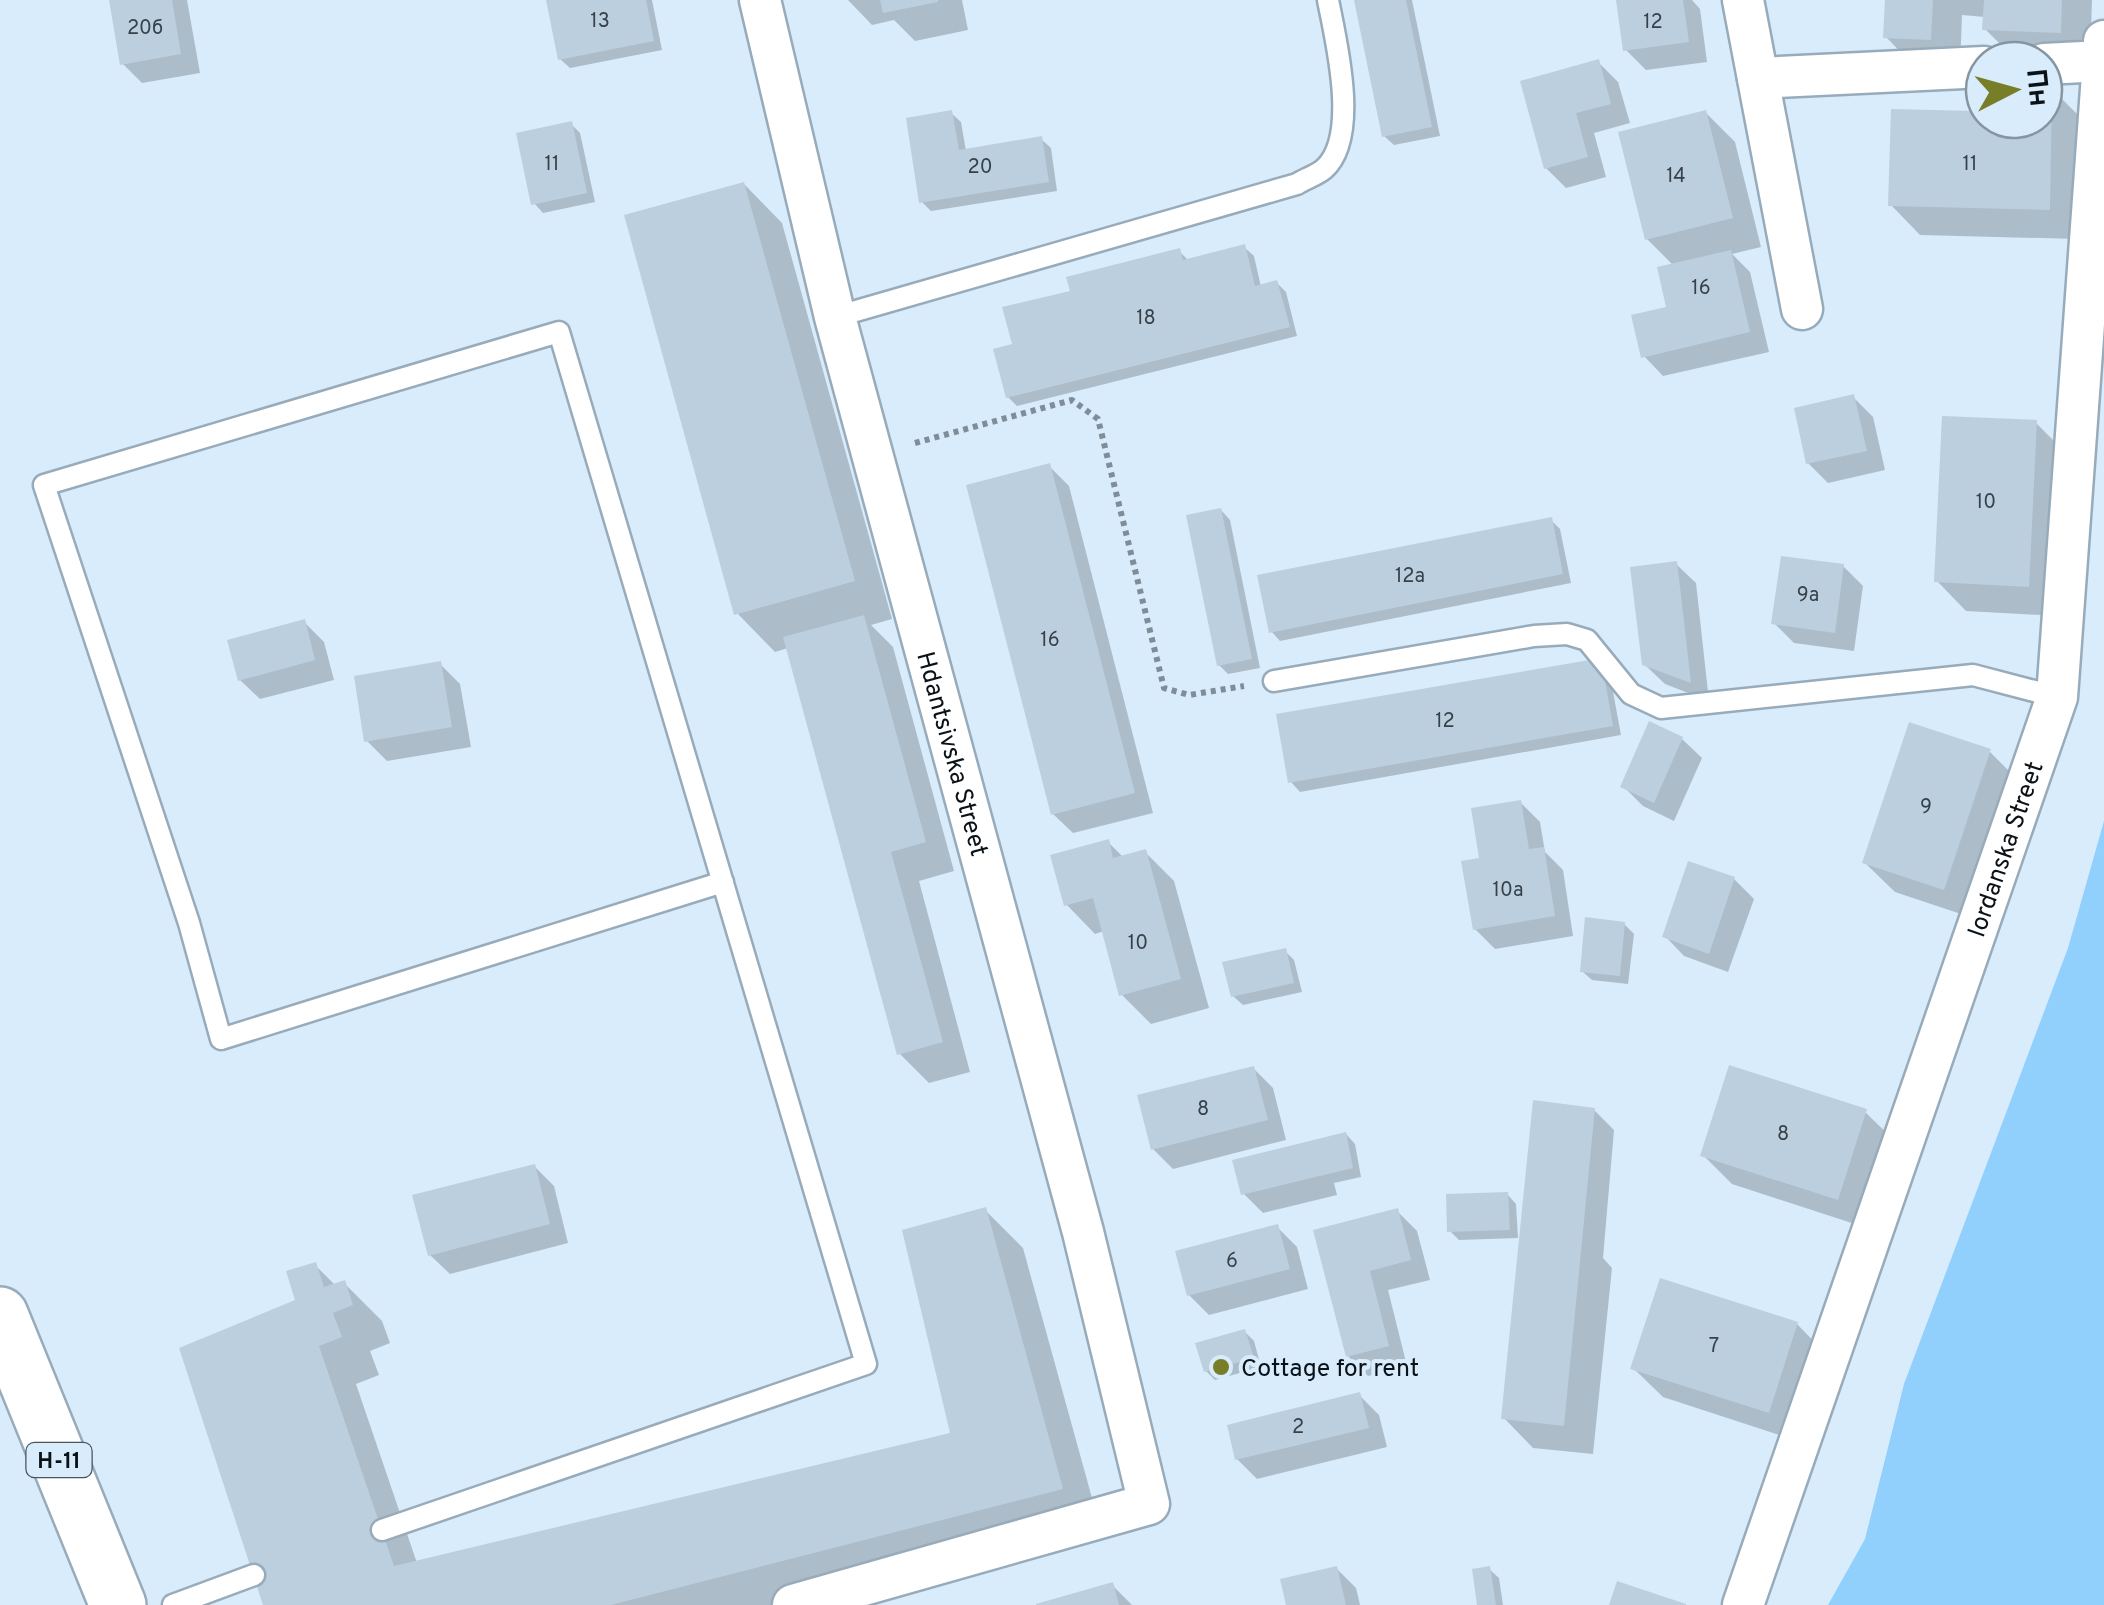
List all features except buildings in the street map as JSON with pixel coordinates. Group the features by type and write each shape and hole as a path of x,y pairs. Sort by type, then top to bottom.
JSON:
{"main road":[{"name":"Н-11","path":"0,1315 118,1605"}],"street":[{"name":"Hdantsivska Street","path":"760,0 836,317 1078,1213 1150,1504 793,1605"},
{"path":"1743,0 1802,309"},
{"name":"Iordanska Street","path":"1743,1605 2057,697 2104,41"},
{"path":"2064,63 2103,61"},
{"path":"1758,78 1964,68"}],"lane":[{"path":"836,317 1297,184 1325,168 1338,149 1344,90 1328,0"},
{"path":"382,1530 866,1364 723,882 559,332 44,485 189,923 222,1039 723,882"},
{"path":"1274,680 1534,636 1566,634 1587,640 1632,694 1662,708 1973,675 2057,697"},
{"path":"173,1605 254,1575"}],"path":[{"path":"873,455 1072,400 1098,420 1164,688 1189,695 1274,680"}],"water":[{"path":"2104,821 2104,1605 1828,1605 1865,1539 1904,1384 2068,948"}],"place":[{"name":"Cottage for rent","path":"1221,1367"}]}
